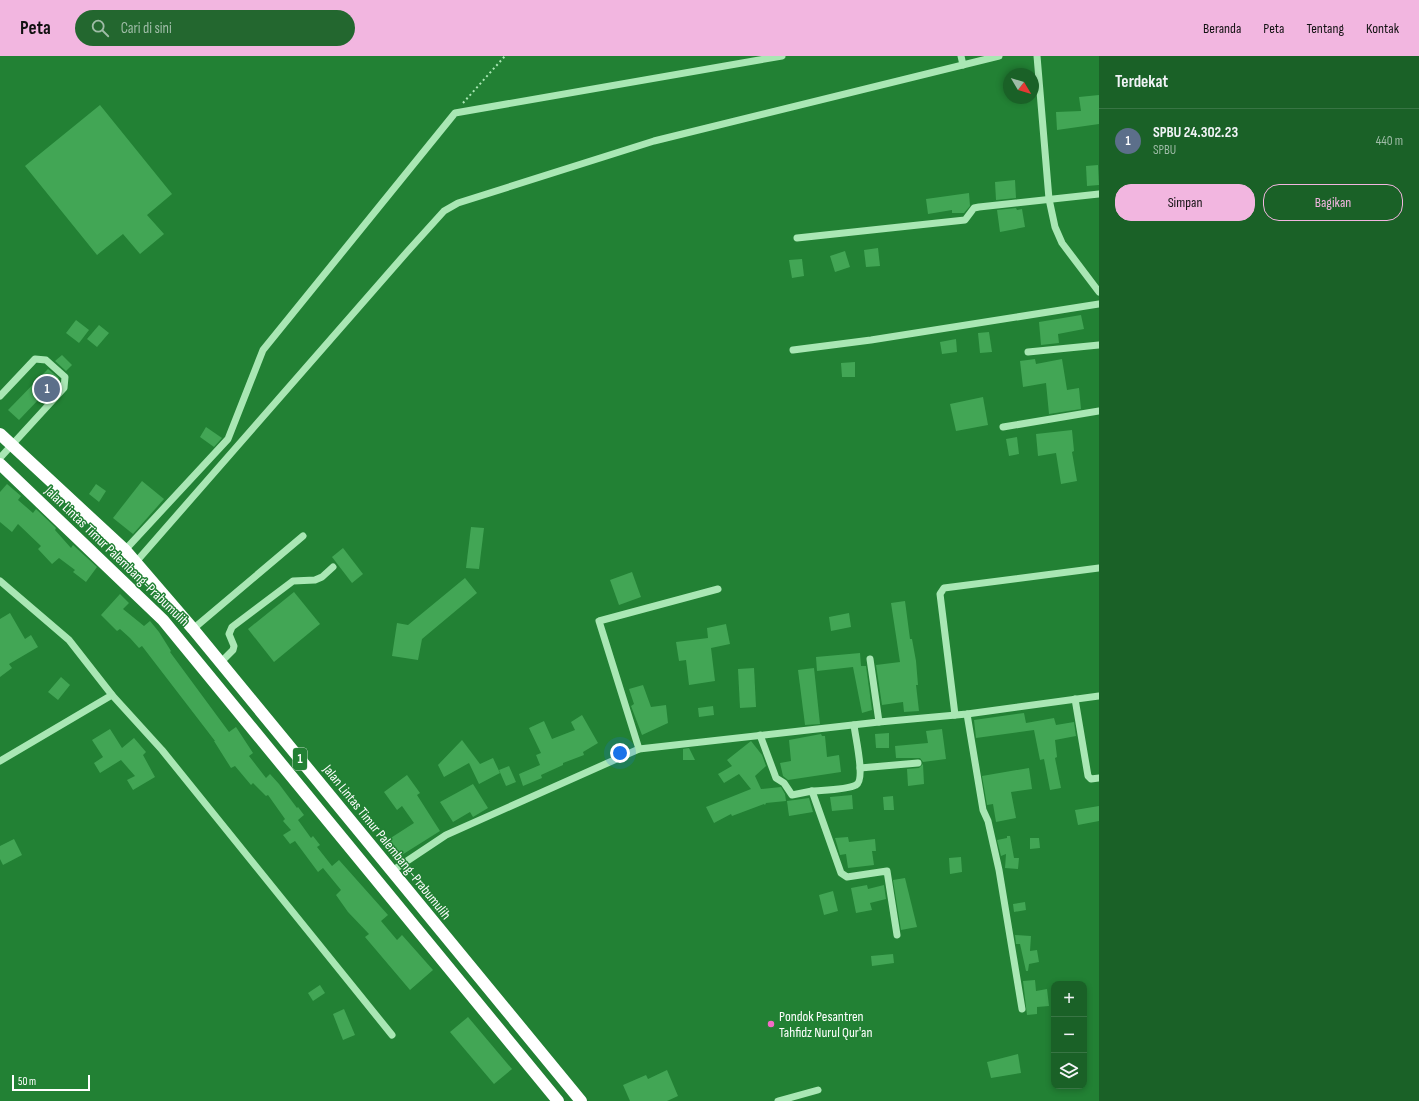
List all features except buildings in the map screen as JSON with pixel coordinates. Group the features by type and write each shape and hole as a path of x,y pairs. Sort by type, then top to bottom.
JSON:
{"highway":[{"name":"Jalan Lintas Timur Palembang-Prabumulih","path":"0,434 136,562 193,629 581,1101"},
{"name":"Jalan Lintas Timur Palembang-Prabumulih","path":"0,464 163,620 558,1101"}],"street":[{"path":"125,550 228,439 263,350 455,113 782,56"},
{"path":"961,56 963,65"},
{"path":"136,562 444,211 458,203 654,141 999,56"},
{"path":"1037,56 1049,199 1055,226 1062,243 1099,292"},
{"path":"797,238 965,220 974,208 979,207 1099,194"},
{"path":"793,350 871,340 1099,304"},
{"path":"1028,352 1099,345"},
{"path":"0,396 35,359 46,360 65,377 64,388 0,458"},
{"path":"1002,427 1099,411"},
{"path":"193,629 303,536"},
{"path":"220,662 233,650 234,646 229,634 232,627 293,581 315,580 322,577 333,567"},
{"path":"955,715 940,594 944,588 1099,568"},
{"path":"1,582 69,640 112,695 162,750 392,1035"},
{"path":"639,749 599,620 718,589"},
{"path":"870,659 879,722"},
{"path":"0,761 112,695"},
{"path":"392,871 446,835 639,749 854,724 967,714 1099,696"},
{"path":"1075,699 1088,776 1091,779 1099,778"},
{"path":"967,714 982,810 988,821 1000,870 1022,1009"},
{"path":"760,735 774,775 786,786 792,795 855,786 861,779 854,724"},
{"path":"860,768 918,763"},
{"path":"812,791 841,873 848,877 884,870 888,873 897,935"},
{"path":"778,1101 806,1097 818,1090"}],"path":[{"path":"455,113 505,56"}],"place":[{"name":"SPBU 24.302.23","path":"47,389"},
{"name":"Pondok Pesantren Tahfidz Nurul Qur'an","path":"771,1024"}]}
